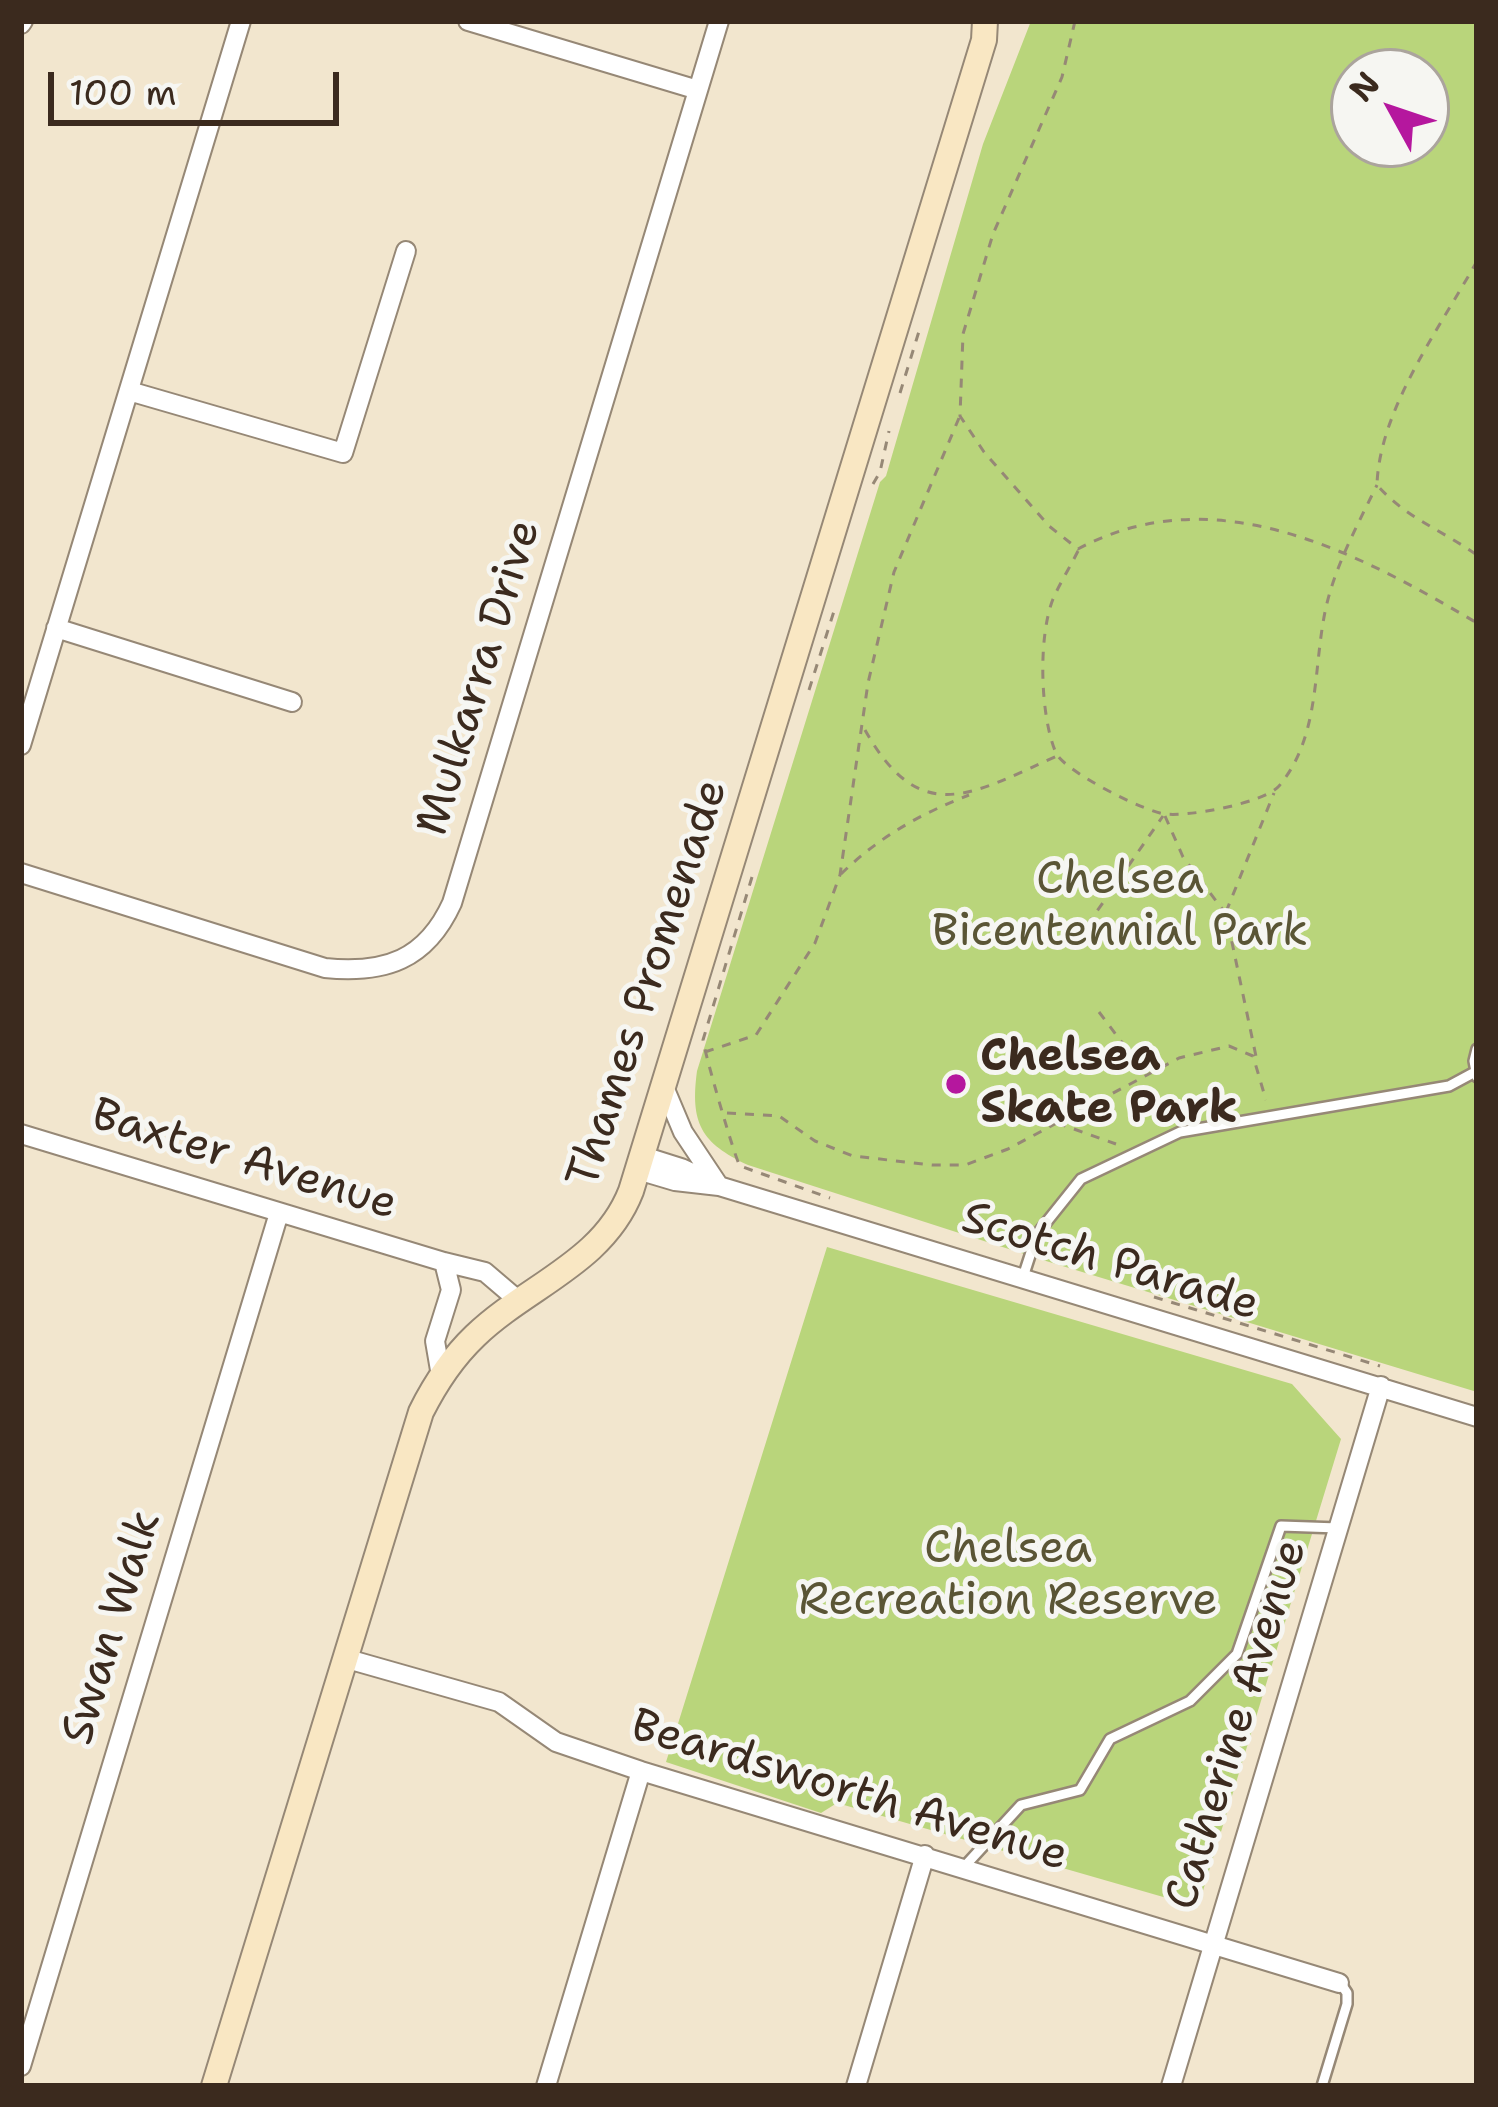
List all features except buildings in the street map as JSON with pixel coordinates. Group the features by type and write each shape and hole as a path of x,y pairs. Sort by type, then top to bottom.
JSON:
{"main road":[{"name":"Thames Promenade","path":"214,2086 410,1438 442,1376 475,1336 602,1240 623,1210 988,27"}],"street":[{"path":"21,745 241,21"},
{"path":"468,21 698,90"},
{"name":"Mulkarra Drive","path":"21,873 325,968 362,972 393,963 422,948 441,926 452,903 719,21"},
{"path":"129,391 343,453 406,251"},
{"path":"56,628 292,702"},
{"path":"664,1088 695,1154 718,1186"},
{"name":"Baxter Avenue","path":"21,1134 485,1272 513,1306"},
{"name":"Scotch Parade","path":"640,1163 681,1168 718,1186 1477,1417"},
{"name":"Swan Walk","path":"21,2066 279,1213"},
{"name":"Baxter Avenue","path":"442,1376 435,1345 451,1290 444,1262"},
{"name":"Catherine Avenue","path":"1171,2086 1381,1386"},
{"name":"Beardsworth Avenue","path":"344,1658 499,1702 556,1742 641,1771 1340,1983"},
{"path":"546,2086 641,1771"},
{"path":"856,2086 926,1855"}],"lane":[{"path":"1023,1277 1037,1234 1081,1179 1180,1132 1449,1086 1476,1074 1477,1049"},
{"path":"964,1867 1021,1804 1080,1790 1110,1739 1190,1701 1237,1654 1281,1526 1338,1528"},
{"path":"1322,2086 1347,2004 1340,1983"}],"path":[{"path":"704,1052 756,1035 815,943 840,875 868,683 894,572 960,416 964,334 975,294 993,234 1062,77 1075,21"},
{"path":"1226,914 1275,791 1299,758 1317,685 1325,611 1344,554 1377,485 1378,458 1396,410 1477,261"},
{"path":"900,394 924,314"},
{"path":"960,416 984,452 1049,526 1078,549"},
{"path":"872,485 880,472 889,431"},
{"path":"1377,485 1401,512 1436,526 1477,555"},
{"path":"1275,791 1252,801 1164,814 1074,774 1057,756 1043,666 1046,624 1078,549 1112,531 1178,518 1268,526 1315,539 1477,623"},
{"path":"806,701 840,590"},
{"path":"865,728 878,753 913,787 929,795 973,794"},
{"path":"840,875 869,847 925,812 1057,756"},
{"path":"1164,814 1183,857 1226,914 1268,1114"},
{"path":"1077,940 1164,814"},
{"path":"758,859 703,1040 725,1113 731,1155 758,1176"},
{"path":"1099,1012 1146,1075"},
{"path":"725,1113 778,1116 815,1141 854,1156 952,1166 992,1156 1161,1067 1209,1048 1244,1050 1259,1069"},
{"path":"1055,1123 1138,1152"}],"green space":[{"name":"Chelsea Bicentennial Park","path":"1031,21 1477,21 1477,1392 748,1165 719,1148 702,1129 695,1105 697,1071 880,482 886,476 983,144"},
{"name":"Chelsea Recreation Reserve","path":"827,1247 1292,1384 1341,1439 1198,1907 837,1803 821,1813 666,1762"}],"place":[{"name":"Chelsea Skate Park","path":"956,1084"}]}
